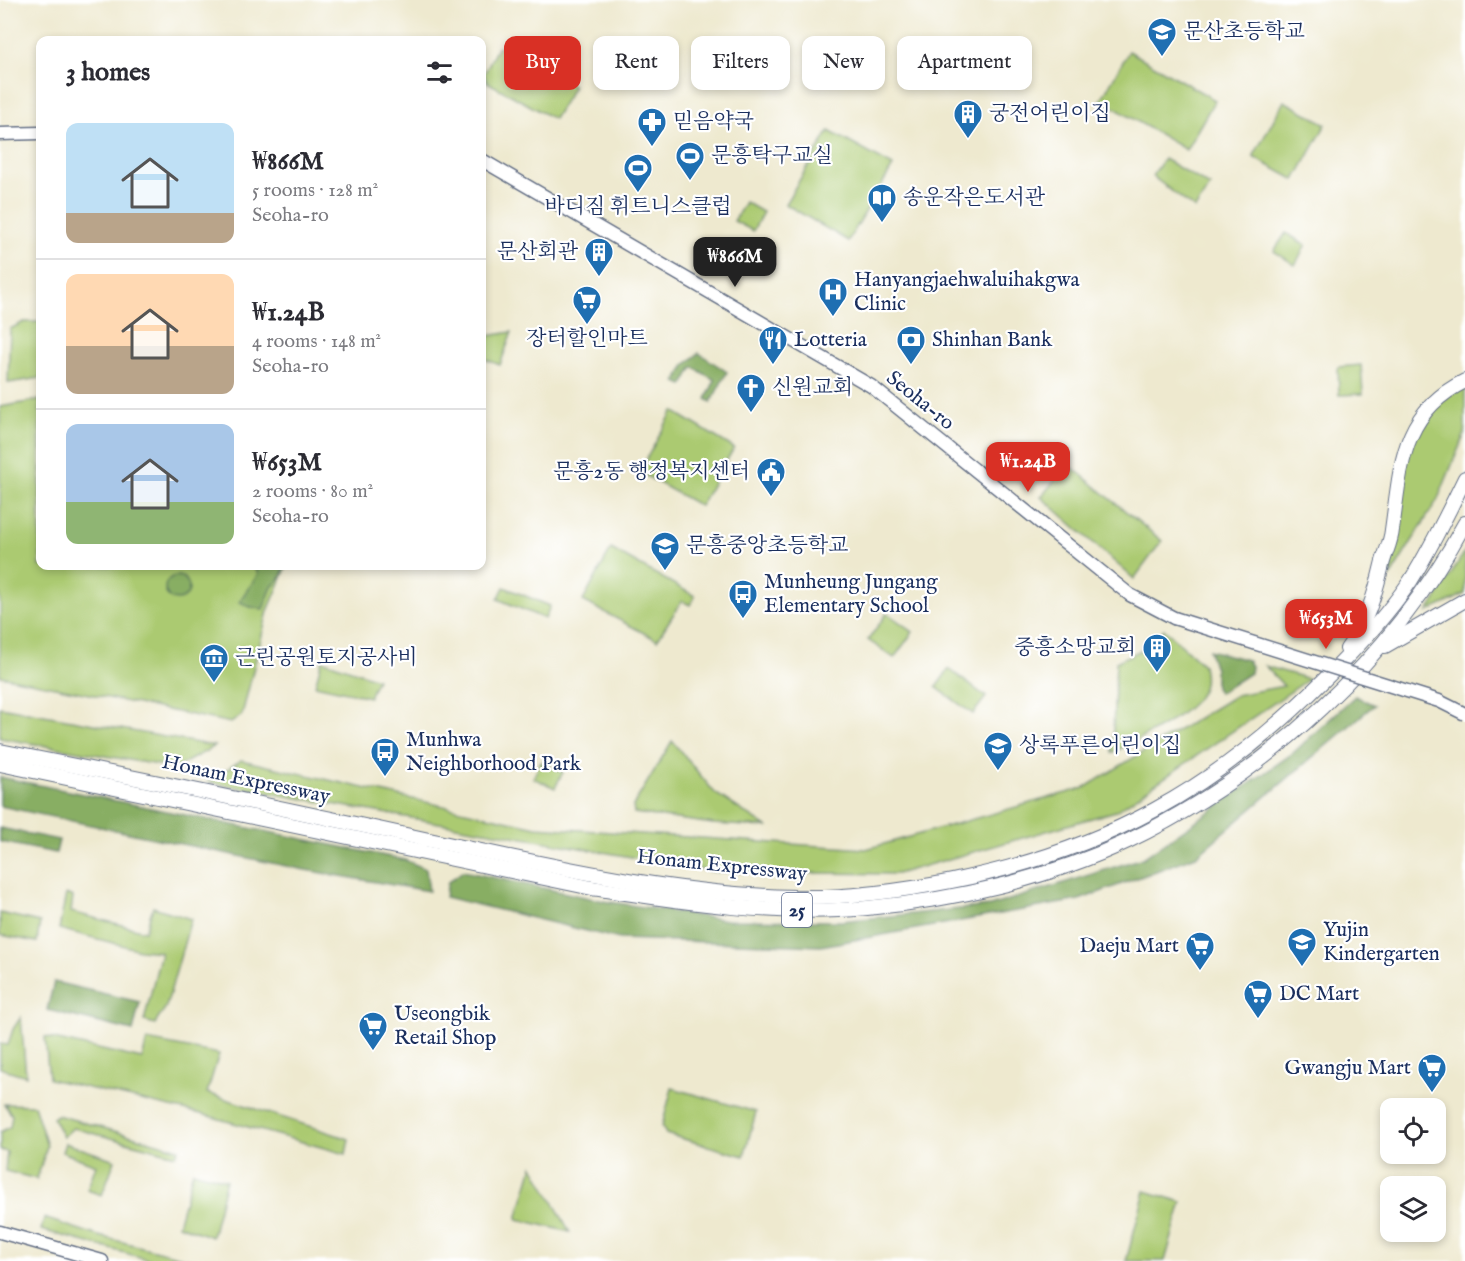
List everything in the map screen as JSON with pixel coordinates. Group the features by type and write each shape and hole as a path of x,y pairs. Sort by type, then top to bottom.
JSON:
{"highway":[{"path":"1126,826 1137,812 1245,742 1311,686 1349,646 1365,619 1377,590 1392,532 1399,466 1409,439 1431,405 1465,381"},
{"name":"Honam Expressway","path":"0,751 568,868 694,889 796,897 853,896 907,890 1033,862 1077,848 1165,806 1238,757 1301,703 1377,626 1410,581 1442,525 1465,478"},
{"name":"Honam Expressway","path":"0,764 592,888 690,903 753,909 866,909 1002,884 1056,869 1126,842 1223,786 1276,747 1341,688 1429,586 1465,524"},
{"path":"1373,653 1465,600"}],"main road":[{"path":"0,134 36,133"},
{"name":"Seoha-ro","path":"486,162 871,386 1130,595 1173,618 1439,701 1465,714"},
{"path":"0,1232 102,1261"}],"green space":[{"path":"504,46 504,90 572,90 554,119 487,82 486,70 497,48"},
{"path":"1129,51 1215,100 1186,150 1101,100"},
{"path":"1284,101 1326,124 1295,180 1253,157"},
{"path":"829,131 893,166 848,241 785,204"},
{"path":"1164,159 1210,186 1195,209 1152,176"},
{"path":"745,202 763,212 753,231 734,221"},
{"path":"1286,233 1306,245 1295,265 1274,251"},
{"path":"24,322 36,322 36,379 8,383 10,329"},
{"path":"512,332 500,365 486,360 486,336"},
{"path":"699,353 727,372 711,402 706,399 715,380 693,367 683,385 676,382 685,365"},
{"path":"1361,365 1363,394 1339,395 1338,367"},
{"path":"1465,381 1465,433 1438,499 1390,577 1396,492 1418,422"},
{"path":"36,401 36,570 285,570 268,611 242,715 231,723 0,676 0,407"},
{"path":"673,411 734,448 700,506 639,472"},
{"path":"1068,464 1162,541 1134,579 1041,497"},
{"path":"611,549 695,596 690,605 682,601 657,640 583,601"},
{"path":"1465,551 1465,594 1428,612"},
{"path":"255,570 283,570 282,576 272,587 263,609 250,607 240,602 258,573"},
{"path":"177,576 186,579 189,588 186,597 177,600 168,597 165,588 168,579"},
{"path":"504,587 550,606 545,619 498,599"},
{"path":"887,613 913,632 894,658 868,640"},
{"path":"1164,629 1203,665 1204,684 1200,695 1179,715 1112,753 1116,662 1147,647"},
{"path":"1209,650 1247,660 1251,666 1250,673 1219,693 1215,688 1215,669"},
{"path":"322,660 377,679 369,697 315,685"},
{"path":"1265,666 1309,679 1116,811 897,874 716,872 208,782 241,760 536,827 866,849 1084,788 1236,695 1284,686"},
{"path":"949,669 986,697 973,714 936,687"},
{"path":"1355,696 1374,705 1196,856 1079,900 821,946 620,939 445,897 448,882 463,871 604,901 727,920 841,921 990,906 1143,858 1293,753"},
{"path":"0,707 215,746 176,768 0,738"},
{"path":"672,741 715,793 767,827 713,824 634,813 633,806"},
{"path":"541,762 563,772 555,788 533,778"},
{"path":"0,777 405,860 426,869 429,891 305,870 0,806"},
{"path":"0,828 59,840 56,853 0,842"},
{"path":"66,894 73,897 71,912 145,931 153,907 191,919 166,1007 155,1024 144,1021 161,952 140,950 59,929"},
{"path":"0,913 40,922 37,942 0,935"},
{"path":"54,982 140,1002 133,1031 47,1010"},
{"path":"21,1017 26,1076 0,1068 0,1044 8,1045 13,1029"},
{"path":"45,1037 142,1059 147,1040 219,1054 207,1093 349,1139 346,1154 201,1114 49,1079"},
{"path":"672,1088 756,1112 744,1156 666,1134 662,1126"},
{"path":"4,1104 34,1105 47,1146 37,1179 5,1171 7,1152 0,1150 0,1132 10,1127 12,1115"},
{"path":"57,1115 179,1149 176,1155 73,1128 63,1137 53,1118"},
{"path":"65,1143 115,1160 102,1195 87,1190 96,1165 62,1152"},
{"path":"533,1166 570,1232 517,1219"},
{"path":"193,1171 226,1180 212,1237 178,1225"},
{"path":"1145,1191 1182,1202 1165,1261 1126,1261"},
{"path":"44,1218 99,1236 197,1261 154,1261 41,1230"}],"place":[{"name":"문산초등학교","path":"1162,58"},
{"name":"궁전어린이집","path":"968,140"},
{"name":"믿음약국","path":"652,148"},
{"name":"문흥탁구교실","path":"690,182"},
{"name":"바디짐 휘트니스클럽","path":"638,194"},
{"name":"송운작은도서관","path":"882,224"},
{"name":"문산회관","path":"599,278"},
{"name":"Hanyangjaehwaluihakgwa Clinic","path":"833,318"},
{"name":"장터할인마트","path":"587,326"},
{"name":"Lotteria","path":"773,366"},
{"name":"Shinhan Bank","path":"911,366"},
{"name":"신원교회","path":"751,414"},
{"name":"문흥2동 행정복지센터","path":"771,498"},
{"name":"문흥중앙초등학교","path":"665,572"},
{"name":"Munheung Jungang Elementary School","path":"743,620"},
{"name":"중흥소망교회","path":"1157,674"},
{"name":"근린공원토지공사비","path":"214,684"},
{"name":"상록푸른어린이집","path":"998,772"},
{"name":"Munhwa Neighborhood Park","path":"385,778"},
{"name":"Yujin Kindergarten","path":"1302,968"},
{"name":"Daeju Mart","path":"1200,972"},
{"name":"DC Mart","path":"1258,1020"},
{"name":"Useongbik Retail Shop","path":"373,1052"},
{"name":"Gwangju Mart","path":"1432,1094"}]}
